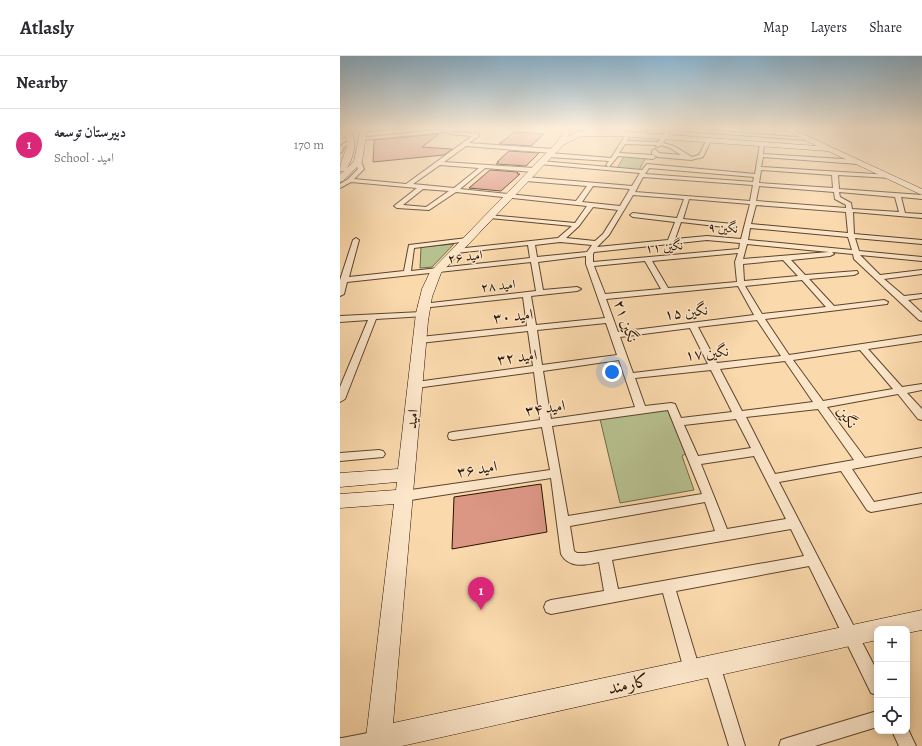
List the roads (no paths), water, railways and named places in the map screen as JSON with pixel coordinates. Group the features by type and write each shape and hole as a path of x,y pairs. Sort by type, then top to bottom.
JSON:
{"main road":[{"path":"340,170 348,160"},
{"name":"امید","path":"378,742 416,385 422,310 425,293 436,272 542,160"},
{"path":"854,160 922,192"},
{"path":"340,179 358,162"},
{"path":"340,480 406,475"},
{"path":"340,501 404,496"},
{"name":"کارمند","path":"892,626 922,620"},
{"name":"کارمند","path":"378,742 702,667 874,630"}],"street":[{"path":"407,186 442,160"},
{"path":"440,162 484,166 513,160"},
{"path":"558,160 591,185 687,198 922,216"},
{"path":"576,160 606,168 642,173 757,176 788,170 835,173 897,195 922,197"},
{"path":"606,168 612,160"},
{"path":"456,251 560,240 592,249 606,235 650,160"},
{"name":"نگین","path":"759,160 753,204 740,257 741,284 760,318 787,358 862,463"},
{"path":"788,170 789,160"},
{"path":"833,160 858,162"},
{"path":"340,186 350,180 361,169 358,162"},
{"path":"422,187 397,206 427,210 455,190 484,166"},
{"path":"647,166 757,176 836,191 890,177"},
{"path":"835,173 838,199 848,203 854,252 857,257 922,318"},
{"path":"350,180 622,208"},
{"path":"577,204 591,185"},
{"path":"897,195 903,215"},
{"path":"671,242 687,198"},
{"path":"560,240 577,225 591,205"},
{"path":"633,215 733,226"},
{"path":"490,216 577,225"},
{"path":"748,226 922,242"},
{"path":"810,231 811,248"},
{"name":"نگین ۹","path":"592,249 707,238 854,252"},
{"path":"340,294 356,240"},
{"path":"407,274 411,246 467,240"},
{"path":"531,244 540,293"},
{"name":"امید ۲۶","path":"344,280 436,272 534,260 592,249"},
{"name":"نگین ۲۱","path":"592,249 590,264 640,410"},
{"path":"854,252 922,259"},
{"name":"نگین ۱۱","path":"590,264 647,260 740,257 786,258 854,252"},
{"path":"786,258 832,308"},
{"path":"647,260 665,290"},
{"path":"878,277 922,272"},
{"path":"601,297 854,273"},
{"name":"امید ۲۸","path":"340,319 373,317 528,294 577,289"},
{"path":"528,294 546,423 556,473 568,554 574,559 585,559 794,523"},
{"path":"902,299 922,296"},
{"name":"نگین ۱۵","path":"615,334 760,318 884,302"},
{"path":"340,399 373,317"},
{"name":"امید ۳۰","path":"420,340 609,320"},
{"path":"693,325 874,681"},
{"name":"نگین ۱۷","path":"629,376 787,358 922,338"},
{"path":"862,347 922,416"},
{"name":"امید ۳۲","path":"416,385 623,358"},
{"path":"723,535 678,422 820,405 922,388"},
{"name":"امید ۳۴","path":"453,436 671,406 678,422"},
{"path":"694,461 758,451"},
{"path":"772,478 844,467 922,452"},
{"path":"340,457 379,454"},
{"path":"844,467 871,507 922,498"},
{"name":"امید ۳۶","path":"404,496 556,473"},
{"path":"563,522 709,497"},
{"path":"604,556 612,596"},
{"path":"551,607 813,560"},
{"path":"668,587 737,746"},
{"path":"787,746 874,720"},
{"path":"902,734 908,746"},
{"path":"342,746 378,742"}],"place":[{"name":"دبیرستان توسعه","path":"481,610"}]}
